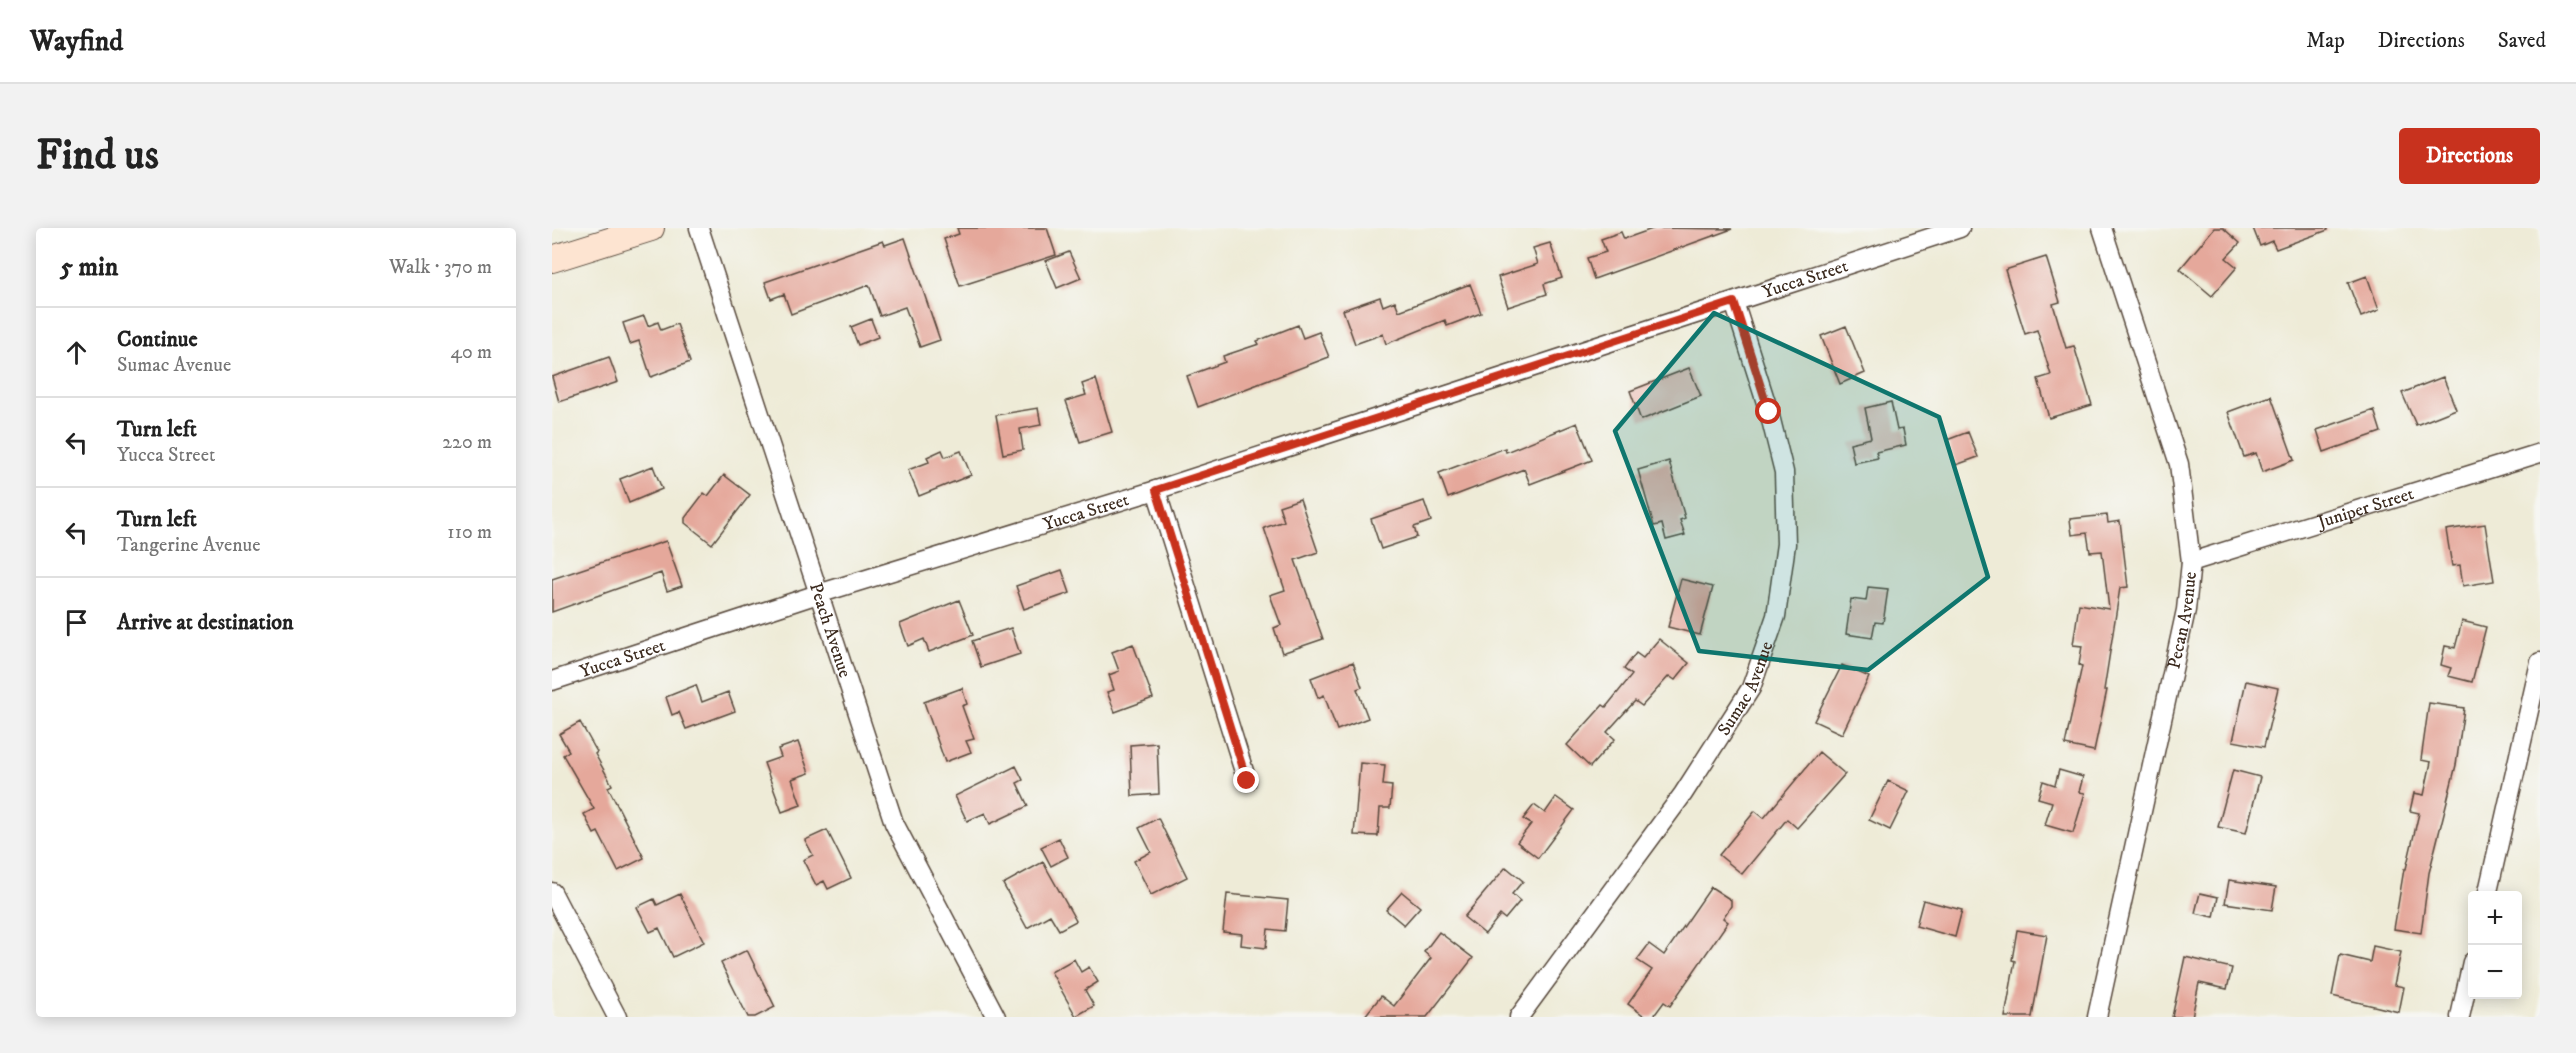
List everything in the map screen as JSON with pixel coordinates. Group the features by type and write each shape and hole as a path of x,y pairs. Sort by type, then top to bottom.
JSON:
{"main road":[{"path":"552,259 651,228"}],"street":[{"name":"Peach Avenue","path":"699,228 894,823 996,1017"},
{"name":"Yucca Street","path":"552,681 818,594 1156,490 1960,228"},
{"name":"Pecan Avenue","path":"2097,1017 2186,610 2191,562 2179,464 2102,228"},
{"name":"Sumac Avenue","path":"1519,1017 1683,794 1752,688 1776,616 1786,544 1784,472 1769,412 1734,302"},
{"name":"Juniper Street","path":"2191,562 2540,453"},
{"path":"1156,490 1247,781"},
{"path":"2488,891 2540,662"},
{"path":"552,892 615,1013 596,1017"},
{"path":"2460,1017 2468,980"}],"highlighted area":[{"path":"1714,313 1939,417 1988,577 1868,670 1699,651 1615,431"}],"building":[{"path":"957,228 1047,228 1056,255 960,286 944,239 959,234"},
{"path":"1655,228 1732,229 1594,279 1587,258 1606,252 1601,239 1621,232 1624,239"},
{"path":"2214,228 2223,228 2240,243 2226,258 2237,267 2212,296 2180,269"},
{"path":"2253,228 2328,228 2328,230 2276,249 2272,241 2260,246"},
{"path":"905,238 940,340 920,347 905,307 880,316 869,285 791,314 784,294 771,299 765,282 883,241 885,245"},
{"path":"1550,243 1562,278 1544,284 1547,294 1508,307 1498,277 1538,264 1533,248"},
{"path":"1069,252 1081,278 1057,288 1046,261"},
{"path":"2046,257 2060,302 2053,304 2066,348 2074,346 2092,405 2049,418 2038,379 2051,375 2037,330 2025,334 2005,270"},
{"path":"2367,276 2379,310 2361,317 2348,283"},
{"path":"1470,284 1481,313 1447,326 1445,320 1386,344 1383,334 1355,344 1343,310 1380,297 1383,306 1395,301 1399,311"},
{"path":"644,316 648,326 658,322 661,330 677,324 690,362 651,377 639,341 630,344 623,323"},
{"path":"871,319 878,337 858,345 851,327"},
{"path":"1298,325 1303,338 1319,332 1329,357 1198,407 1187,376 1225,362 1223,356 1259,344 1257,341"},
{"path":"1846,326 1865,373 1840,384 1821,336"},
{"path":"609,357 618,382 559,402 552,377"},
{"path":"1689,368 1701,396 1641,420 1630,391"},
{"path":"2443,377 2456,409 2416,425 2402,393"},
{"path":"1096,379 1112,432 1080,442 1066,401 1086,395 1082,384"},
{"path":"2271,396 2294,460 2262,472 2256,453 2244,457 2228,412"},
{"path":"1891,402 1897,430 1903,429 1906,445 1876,452 1878,458 1854,463 1850,443 1871,438 1865,408"},
{"path":"1038,408 1041,425 1020,429 1023,450 1003,454 996,415"},
{"path":"2374,410 2381,432 2324,452 2317,430"},
{"path":"1577,423 1592,460 1530,484 1524,469 1448,498 1439,473 1505,448 1506,452"},
{"path":"1968,432 1978,457 1956,465 1947,440"},
{"path":"942,450 945,457 961,451 971,475 919,496 908,470 929,462 927,457"},
{"path":"1669,461 1685,518 1680,520 1685,535 1666,540 1662,524 1654,526 1638,470"},
{"path":"653,466 662,489 629,503 620,479"},
{"path":"724,475 750,495 712,544 685,523 685,518 704,493 708,496"},
{"path":"1300,499 1318,552 1295,560 1323,639 1282,653 1274,628 1281,625 1270,595 1285,590 1264,528 1284,521 1279,506"},
{"path":"1424,501 1431,521 1414,527 1417,537 1381,549 1371,519"},
{"path":"2107,515 2108,523 2120,521 2128,587 2120,588 2104,690 2107,690 2094,751 2065,745 2082,666 2079,665 2082,646 2073,645 2079,604 2109,609 2102,551 2090,552 2087,533 2072,535 2070,519"},
{"path":"2485,524 2494,581 2463,586 2460,565 2452,566 2446,530"},
{"path":"666,541 682,586 667,591 661,573 552,612 552,579"},
{"path":"1062,570 1070,593 1024,609 1016,586"},
{"path":"1681,579 1713,587 1700,635 1668,627"},
{"path":"1868,587 1888,589 1883,623 1875,622 1872,638 1846,634 1851,599 1866,601"},
{"path":"959,600 973,635 929,652 924,639 908,646 900,624"},
{"path":"2462,621 2486,627 2472,682 2448,676 2451,668 2441,665 2445,646 2455,648"},
{"path":"1011,628 1020,654 981,667 972,641"},
{"path":"1659,639 1689,663 1675,680 1669,676 1642,706 1635,701 1607,732 1615,739 1590,767 1567,745 1603,705 1606,707 1632,675 1624,669 1636,653 1643,658"},
{"path":"1133,644 1153,698 1115,712 1107,692 1114,690 1109,675 1119,671 1112,652"},
{"path":"1353,662 1362,687 1357,689 1368,718 1337,730 1324,695 1318,698 1311,678"},
{"path":"1842,665 1869,677 1842,734 1814,721"},
{"path":"2246,681 2278,688 2264,747 2233,741"},
{"path":"696,685 702,702 728,692 735,711 686,729 679,712 672,715 666,697"},
{"path":"962,688 967,704 962,706 974,739 966,741 971,752 945,762 924,702"},
{"path":"2429,703 2464,708 2456,765 2429,873 2421,933 2394,929 2404,869 2406,869 2419,813 2410,811 2414,793 2424,795 2431,762 2421,760"},
{"path":"580,722 597,752 595,754 612,785 608,787 644,858 618,871 598,832 594,834 584,814 594,809 563,755 569,751 559,734"},
{"path":"798,742 809,773 792,779 801,805 782,812 764,763 781,757 778,749"},
{"path":"1157,743 1159,794 1132,796 1130,745"},
{"path":"1819,752 1845,774 1797,828 1787,819 1742,874 1719,855 1755,811 1764,818"},
{"path":"1360,763 1385,765 1383,785 1392,786 1390,808 1380,808 1378,836 1354,835"},
{"path":"1016,766 1023,780 1017,783 1028,806 990,824 985,813 967,821 955,796"},
{"path":"2059,770 2083,777 2079,792 2085,793 2073,833 2045,825 2052,802 2038,798 2043,781 2055,785"},
{"path":"2233,770 2260,777 2246,833 2218,827"},
{"path":"1888,781 1909,791 1890,830 1869,820"},
{"path":"1556,797 1574,810 1538,858 1517,842 1531,824 1523,819 1534,805 1545,813"},
{"path":"1158,818 1187,877 1151,895 1134,861 1151,852 1139,828"},
{"path":"827,830 851,878 828,889 824,881 816,885 803,860 813,855 805,840"},
{"path":"1059,838 1068,857 1051,866 1041,847"},
{"path":"1043,862 1076,921 1059,930 1050,915 1027,928 1003,884"},
{"path":"1506,867 1523,881 1512,894 1520,901 1505,919 1500,915 1485,934 1464,917"},
{"path":"2229,880 2276,887 2272,910 2225,903"},
{"path":"1711,887 1731,900 1731,906 1723,918 1728,922 1670,1006 1664,1002 1653,1017 1646,1017 1628,1004 1652,970 1637,960 1649,944 1664,955"},
{"path":"1402,892 1420,907 1404,925 1386,910"},
{"path":"2200,893 2218,897 2214,917 2195,913"},
{"path":"680,894 704,942 673,957 659,928 650,932 637,907 654,899 657,905"},
{"path":"1227,894 1288,900 1285,931 1268,929 1266,948 1241,945 1242,934 1223,932"},
{"path":"1923,900 1962,910 1955,937 1916,926"},
{"path":"2017,930 2047,935 2032,1017 2005,1017 2015,961 2012,960"},
{"path":"1439,932 1473,958 1427,1017 1364,1017 1381,996 1394,1006 1431,958 1424,952"},
{"path":"2373,946 2401,952 2394,985 2404,987 2399,1012 2332,996 2340,955 2370,962"},
{"path":"747,950 775,1007 755,1017 748,1017 721,963"},
{"path":"2185,957 2232,968 2227,989 2199,983 2192,1017 2172,1017"},
{"path":"1074,959 1081,972 1089,967 1098,982 1085,990 1094,1006 1076,1016 1051,972"}],"route":[{"path":"1247,781 1156,490 1734,302 1769,412"}]}
